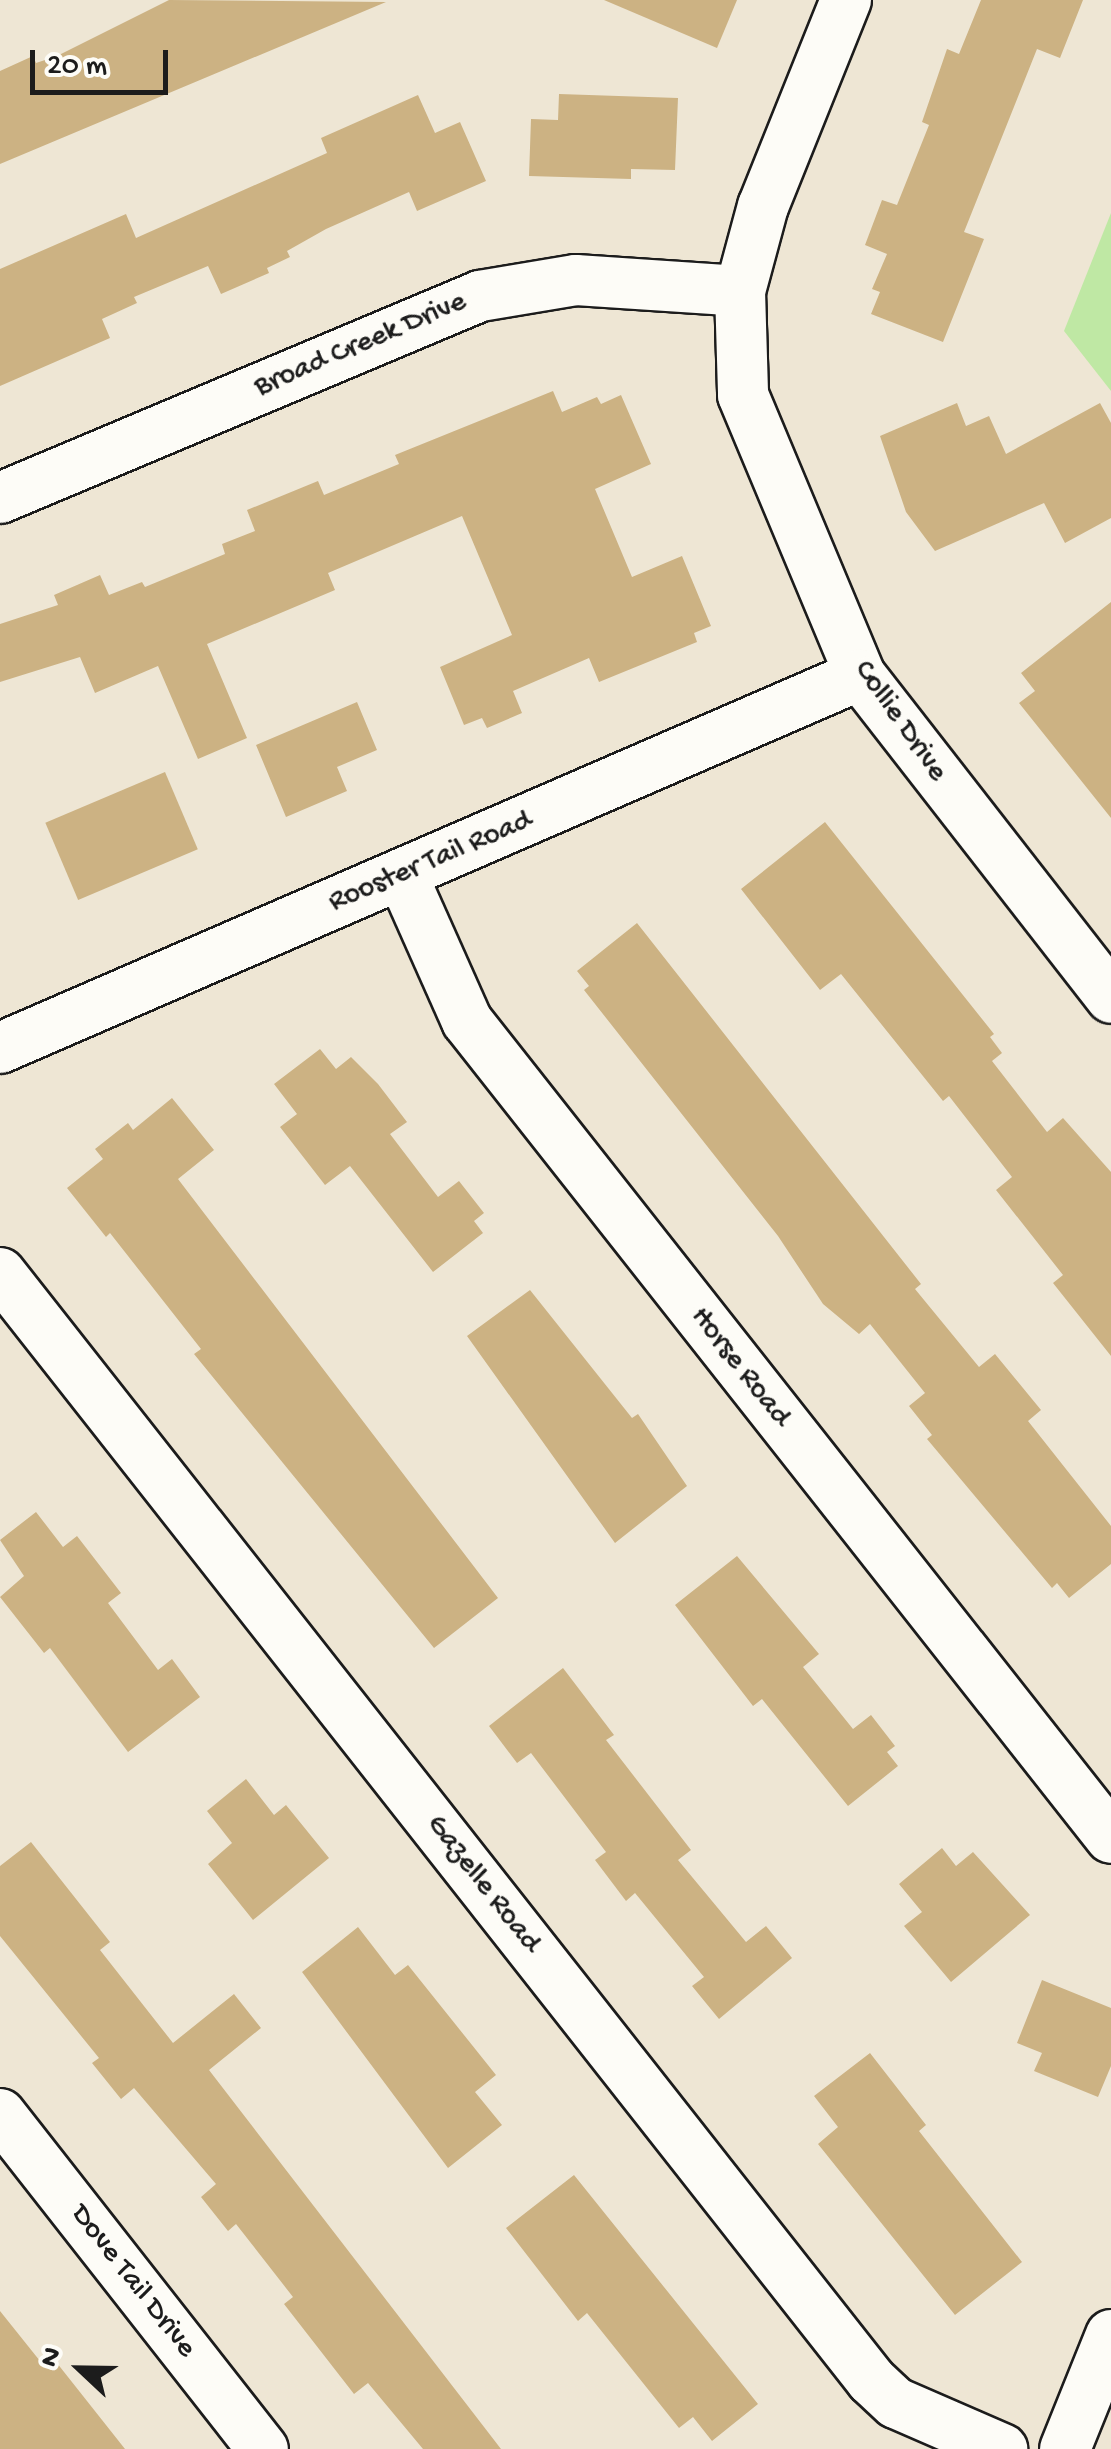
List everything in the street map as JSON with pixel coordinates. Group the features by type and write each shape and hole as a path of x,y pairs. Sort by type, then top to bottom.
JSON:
{"street":[{"name":"Collie Drive","path":"846,0 763,206 740,291 738,363 751,420 860,674 1111,998"},
{"name":"Broad Creek Drive","path":"0,498 480,296 576,280 740,291"},
{"name":"Rooster Tail Road","path":"0,1048 860,674"},
{"name":"Horse Road","path":"402,876 467,1021 1111,1838"},
{"name":"Gazelle Road","path":"0,1273 871,2380 896,2403 1002,2449"},
{"name":"Dove Tail Drive","path":"0,2114 263,2449"},
{"path":"1065,2449 1111,2335"}],"green space":[{"path":"1111,213 1111,391 1064,331"}],"building":[{"path":"169,0 386,2 0,164 0,71 33,56 36,63 57,56"},
{"path":"604,0 737,0 717,48"},
{"path":"981,0 1083,0 1060,58 1037,49 964,232 984,239 943,342 871,314 880,292 872,289 887,254 865,245 882,200 897,205 929,125 922,122 947,49 959,54"},
{"path":"559,94 678,98 675,170 631,169 631,179 529,176 531,119 558,120"},
{"path":"418,95 435,133 460,122 486,181 417,211 409,192 326,229 287,251 290,257 267,268 269,273 221,294 208,266 134,297 137,303 102,319 110,338 0,386 0,269 126,214 136,238 327,153 321,138"},
{"path":"553,391 562,412 597,397 601,404 621,395 651,464 595,489 632,577 682,556 711,626 694,633 697,642 599,682 589,658 513,691 522,713 487,728 482,718 464,725 440,667 512,635 462,516 328,573 335,590 207,644 247,738 198,759 158,666 95,693 80,657 0,682 0,624 58,605 54,595 100,575 109,595 142,582 145,587 225,554 222,544 255,531 247,510 318,481 324,495 399,464 395,455"},
{"path":"957,403 966,426 989,416 1006,454 1100,403 1111,423 1111,518 1065,543 1044,503 935,551 906,512 880,436"},
{"path":"1111,602 1111,818 1019,703 1035,691 1021,673"},
{"path":"357,702 377,750 337,767 347,791 286,817 256,745"},
{"path":"165,772 198,849 78,900 45,823"},
{"path":"825,822 994,1034 990,1037 1002,1053 992,1061 1047,1132 1063,1118 1111,1172 1111,1356 1053,1283 1063,1275 996,1190 1012,1177 949,1096 943,1101 841,974 820,990 741,889"},
{"path":"637,923 921,1284 915,1289 979,1367 995,1354 1041,1410 1028,1421 1111,1526 1111,1564 1069,1598 1057,1583 1052,1588 927,1439 932,1435 909,1406 925,1393 870,1324 859,1334 823,1304 778,1236 584,990 589,986 577,971"},
{"path":"320,1049 336,1069 351,1057 378,1084 407,1122 390,1134 438,1197 459,1181 484,1213 474,1221 483,1233 433,1272 350,1166 325,1185 280,1127 297,1114 274,1084"},
{"path":"172,1098 214,1150 178,1179 498,1598 434,1648 194,1354 201,1349 110,1233 106,1237 67,1188 103,1159 95,1149 128,1123 133,1130"},
{"path":"530,1290 632,1418 638,1414 687,1486 615,1543 467,1336"},
{"path":"36,1512 63,1547 77,1536 121,1593 108,1603 158,1670 172,1659 200,1697 128,1752 50,1648 44,1653 0,1597 24,1576 0,1540"},
{"path":"737,1556 819,1654 803,1667 853,1729 871,1715 895,1746 887,1752 898,1766 848,1806 762,1699 753,1706 675,1605"},
{"path":"563,1668 614,1735 606,1740 691,1850 678,1860 746,1942 766,1926 792,1958 719,2019 692,1986 704,1977 635,1893 626,1901 595,1860 606,1852 531,1753 517,1763 489,1726"},
{"path":"246,1779 274,1815 286,1805 329,1858 253,1920 208,1864 232,1843 207,1811"},
{"path":"31,1842 110,1942 100,1950 173,2043 234,1994 261,2028 209,2070 501,2449 423,2449 368,2383 354,2394 284,2304 293,2297 236,2224 228,2231 201,2197 216,2184 134,2088 121,2099 92,2063 99,2058 0,1936 0,1866"},
{"path":"942,1848 956,1866 973,1852 1030,1915 951,1982 904,1926 922,1912 899,1884"},
{"path":"358,1927 395,1975 408,1965 496,2075 475,2092 502,2125 448,2168 302,1972"},
{"path":"1042,1980 1111,2008 1111,2066 1098,2097 1034,2071 1042,2053 1017,2043"},
{"path":"870,2053 926,2125 919,2131 1022,2262 955,2315 818,2144 838,2127 814,2096"},
{"path":"574,2175 758,2404 712,2441 693,2417 679,2428 587,2313 578,2321 506,2228"},
{"path":"0,2311 40,2361 49,2353 125,2449 0,2449"}]}
